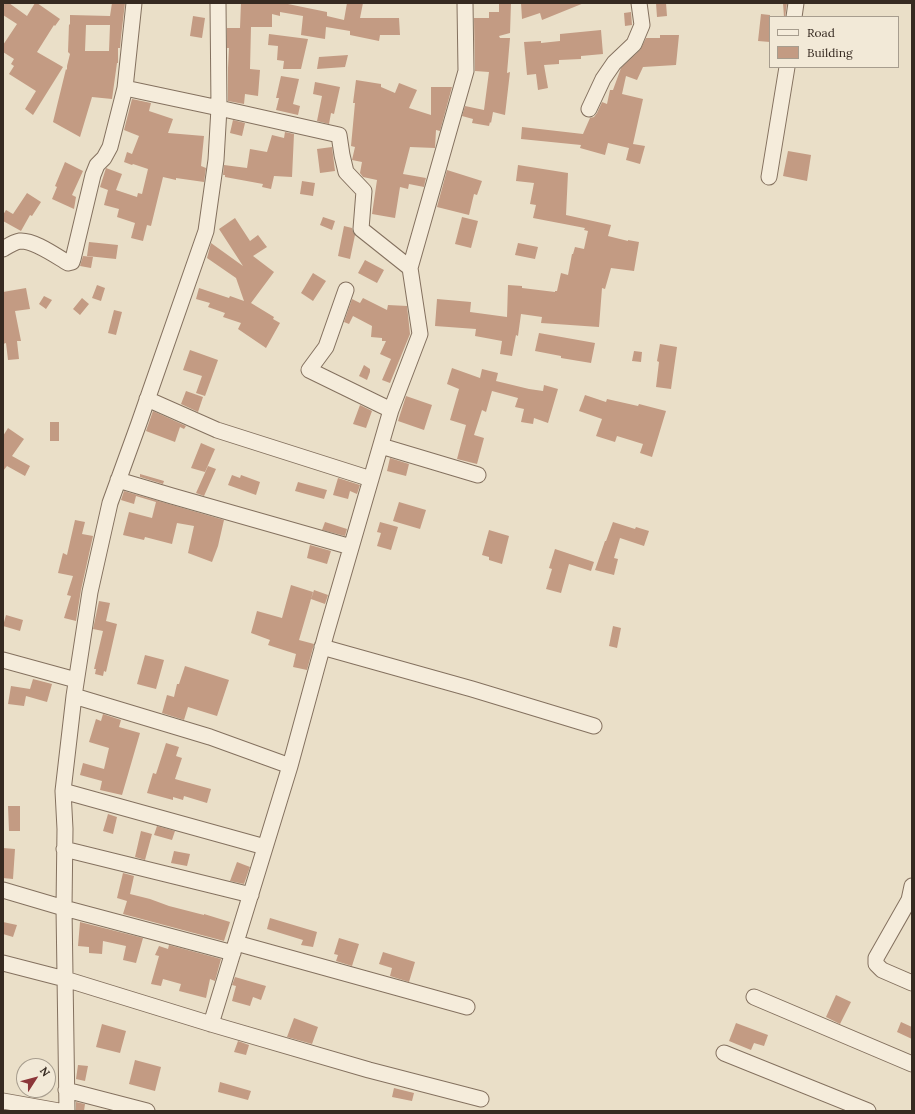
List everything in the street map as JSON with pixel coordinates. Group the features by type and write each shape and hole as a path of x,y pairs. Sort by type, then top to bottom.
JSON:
{"street":[{"path":"3,249 21,241 28,242 43,248 68,263 72,262 93,175 97,165 106,155 110,147 125,88 134,3"},
{"path":"67,1111 64,908 65,829 63,791 76,680 90,592 110,503 148,399 206,231 216,160 219,108 218,3"},
{"path":"211,1024 290,766 322,647 380,446 391,410 420,334 410,268 466,71 465,3"},
{"path":"589,109 603,79 610,68 634,44 642,25 639,3"},
{"path":"794,16 796,3"},
{"path":"769,177 787,68"},
{"path":"125,88 339,135 346,172 364,191 362,229 410,268"},
{"path":"346,290 326,347 309,370 391,410"},
{"path":"148,399 217,430 371,479"},
{"path":"380,446 478,475"},
{"path":"118,480 351,547"},
{"path":"322,647 472,689 594,726"},
{"path":"3,660 76,680"},
{"path":"74,696 210,738 290,766"},
{"path":"63,791 265,847"},
{"path":"64,849 250,895"},
{"path":"3,890 64,908 234,948 467,1008"},
{"path":"911,896 876,958 876,964 882,970 912,983"},
{"path":"3,963 65,979 211,1024 369,1070 481,1099"},
{"path":"754,997 912,1064"},
{"path":"724,1053 868,1111"},
{"path":"66,1090 146,1111"},
{"path":"3,1101 59,1111"}],"building":[{"path":"5,3 9,3 27,16 35,3 37,3 60,19 55,26 54,25 37,52 63,67 33,115 25,109 36,91 9,74 14,66 11,64 14,59 3,52 3,45 17,24 3,15 3,6"},
{"path":"112,3 125,3 112,99 92,97 80,137 53,122 70,54 68,52 70,15 110,16","holes":["86,25 110,25 109,51 85,51"]},
{"path":"241,3 283,3 327,12 327,16 344,20 347,3 363,3 360,18 399,18 400,35 380,35 379,41 350,35 350,31 326,27 325,39 301,35 303,16 280,12 280,16 272,14 272,27 251,27 250,69 260,70 258,96 245,94 244,104 228,101 229,48 227,48 227,28 240,28"},
{"path":"499,3 511,3 510,33 499,36 500,38 510,38 507,73 510,72 505,115 493,112 489,126 472,123 473,119 462,116 465,106 484,110 489,72 475,71 474,18 489,18 489,12 499,12"},
{"path":"521,3 584,3 542,20 540,13 522,19"},
{"path":"656,3 666,3 667,16 657,17"},
{"path":"783,3 787,3 785,16"},
{"path":"631,12 632,25 625,26 624,13"},
{"path":"761,14 770,15 769,42 758,41"},
{"path":"193,16 205,18 202,38 190,36"},
{"path":"601,30 603,54 581,56 581,59 559,60 559,64 544,65 548,88 538,90 536,74 527,75 524,42 541,41 541,43 560,41 560,34"},
{"path":"269,34 308,39 301,69 283,69 284,61 277,60 278,46 268,45"},
{"path":"660,35 679,35 676,65 643,67 637,80 626,76 622,94 643,99 633,144 645,146 640,164 626,160 629,148 608,143 605,155 580,148 581,145 521,139 522,127 583,134 590,118 594,117 597,113 602,102 607,104 610,90 613,90 621,68 640,50 646,38 660,38"},
{"path":"348,55 345,67 317,69 319,57"},
{"path":"281,76 299,79 293,104 300,106 298,115 276,110 279,98 276,98"},
{"path":"356,80 381,84 381,87 395,93 399,83 417,90 409,108 431,115 431,87 452,87 440,131 436,130 435,148 410,147 403,174 426,178 424,187 409,184 408,189 400,187 395,218 372,214 377,180 363,177 360,173 362,162 352,160 355,147 351,146 355,103 353,103"},
{"path":"315,82 340,87 334,114 331,113 329,124 317,121 322,96 313,94"},
{"path":"132,99 151,103 149,111 173,119 168,133 204,136 201,166 206,168 204,182 176,178 176,180 163,177 151,226 147,225 143,241 131,238 135,223 117,217 119,209 104,205 108,190 100,187 106,168 122,174 116,190 137,197 138,193 142,194 148,169 124,162 127,152 132,154 139,136 124,130"},
{"path":"233,120 245,123 242,136 230,133"},
{"path":"285,132 294,134 292,177 274,176 271,189 262,187 263,184 225,177 225,175 223,175 224,165 247,168 250,149 267,152 272,135 284,138"},
{"path":"332,147 335,171 320,173 317,149"},
{"path":"788,151 811,155 807,181 783,176"},
{"path":"65,162 83,171 72,195 76,197 74,209 52,199 57,187 55,186"},
{"path":"518,165 568,173 566,215 611,225 608,236 639,242 634,271 611,268 605,289 602,288 599,327 541,323 542,317 521,314 518,336 516,335 512,356 500,354 502,341 475,336 476,329 435,326 437,299 471,302 470,312 507,317 508,285 555,292 557,291 561,273 568,275 572,254 575,247 584,249 588,231 584,230 585,228 533,218 536,205 530,204 534,183 516,181"},
{"path":"447,170 482,181 477,195 474,194 469,215 437,207"},
{"path":"302,181 315,183 313,196 300,194"},
{"path":"27,193 41,202 32,216 30,215 21,231 3,221 3,215 6,210 13,214"},
{"path":"323,217 335,221 332,230 320,225"},
{"path":"462,217 478,221 471,248 455,244"},
{"path":"235,218 250,241 258,235 267,247 253,256 274,272 251,303 274,317 273,319 280,323 266,348 238,329 241,323 223,317 225,313 208,307 210,303 196,299 199,288 229,298 230,296 244,301 236,278 207,258 211,243 243,266 219,229"},
{"path":"344,226 352,228 355,235 350,259 338,256"},
{"path":"89,242 118,245 116,259 87,256"},
{"path":"518,243 538,247 535,259 515,255"},
{"path":"83,256 93,257 91,268 80,266"},
{"path":"365,260 384,270 377,283 358,273"},
{"path":"313,273 326,281 313,301 301,293"},
{"path":"97,285 105,288 101,301 92,298"},
{"path":"26,288 30,309 15,311 21,341 17,341 19,359 8,360 6,343 3,344 3,292"},
{"path":"44,296 52,300 46,309 39,304"},
{"path":"82,298 89,304 80,315 73,309"},
{"path":"363,298 387,310 388,305 407,306 410,334 390,383 382,380 391,359 380,354 386,341 382,341 382,338 371,337 372,326 353,316 349,324 344,322 352,299 360,303"},
{"path":"114,310 122,312 116,335 108,333"},
{"path":"539,333 595,343 591,363 561,358 561,356 535,351"},
{"path":"660,344 677,347 671,389 656,387 659,362 657,361"},
{"path":"190,350 218,360 205,396 196,393 202,376 183,370"},
{"path":"634,351 642,352 641,362 632,361"},
{"path":"364,365 370,369 367,380 359,376"},
{"path":"452,368 480,378 482,369 498,373 496,381 529,389 543,391 544,385 558,389 548,423 534,418 533,424 521,422 524,409 515,407 518,398 492,391 486,412 482,410 474,435 484,438 477,464 457,459 466,425 450,420 459,389 447,384"},
{"path":"186,391 203,397 198,412 181,404"},
{"path":"585,395 606,402 607,399 638,406 639,404 666,411 652,457 640,453 643,444 617,436 615,442 596,436 602,419 579,411"},
{"path":"406,396 432,405 424,430 398,421"},
{"path":"360,405 372,411 366,428 353,424"},
{"path":"153,411 186,426 184,429 180,427 175,442 146,431"},
{"path":"50,422 59,422 59,441 50,441"},
{"path":"8,428 24,439 12,456 30,466 25,476 7,466 3,471 3,436"},
{"path":"201,443 215,449 205,472 191,468"},
{"path":"390,458 409,464 406,476 387,471"},
{"path":"208,466 216,469 204,496 196,493"},
{"path":"140,474 164,481 163,484 140,477"},
{"path":"232,475 240,478 241,475 260,482 256,495 228,485"},
{"path":"338,478 360,485 357,494 350,491 348,499 333,495"},
{"path":"298,482 327,490 324,499 295,491"},
{"path":"124,491 224,520 218,546 212,562 188,553 194,526 177,523 172,544 145,537 144,540 123,535 129,512 152,518 156,502 136,496 134,504 121,500"},
{"path":"399,502 426,510 420,529 393,521"},
{"path":"75,520 85,522 82,534 93,536 76,621 64,618 71,596 67,595 73,576 58,573 63,553 67,555"},
{"path":"325,522 347,529 345,536 322,530"},
{"path":"380,522 398,527 391,550 377,546 381,533 377,532"},
{"path":"613,522 635,529 636,527 649,531 644,546 620,538 614,558 618,559 614,575 595,570"},
{"path":"489,530 509,536 502,564 489,560 489,557 482,555"},
{"path":"310,545 331,551 327,564 307,558"},
{"path":"555,549 594,562 591,571 569,564 561,593 546,589 552,569 549,568"},
{"path":"291,585 313,592 299,640 314,644 307,670 293,667 296,654 268,645 270,640 251,633 257,611 282,618"},
{"path":"314,590 328,595 325,604 311,599"},
{"path":"99,601 110,603 106,621 117,624 106,672 104,671 103,676 95,674 96,669 94,669 103,631 93,629"},
{"path":"6,615 23,620 20,631 3,626"},
{"path":"613,626 621,628 617,648 609,646"},
{"path":"145,655 164,660 156,689 137,684"},
{"path":"185,666 229,680 217,716 188,707 184,720 162,713 167,695 174,697 177,684 179,684"},
{"path":"33,679 52,684 47,702 26,696 24,706 8,704 11,686 30,689"},
{"path":"103,714 121,720 119,727 140,733 122,795 100,790 102,781 80,775 83,763 104,769 109,748 89,742 96,719 101,721"},
{"path":"166,743 179,747 176,756 182,758 175,779 211,789 207,803 184,796 183,800 173,797 173,800 147,793 153,773 156,774"},
{"path":"8,806 20,806 20,831 9,831"},
{"path":"108,814 117,817 113,834 103,831"},
{"path":"157,826 175,831 172,840 154,835"},
{"path":"141,831 152,834 145,860 135,857"},
{"path":"3,848 15,849 13,879 3,878"},
{"path":"174,851 190,854 187,866 171,863"},
{"path":"237,862 250,867 244,884 230,881"},
{"path":"123,873 134,876 130,894 230,922 224,941 123,914 127,901 117,898"},
{"path":"270,918 317,932 313,947 301,945 303,940 267,929"},
{"path":"3,922 17,925 13,937 3,934"},
{"path":"80,922 143,938 136,963 123,960 126,946 103,941 102,954 89,953 89,947 78,946"},
{"path":"339,938 359,944 352,966 336,961 338,955 334,954"},
{"path":"169,945 221,959 215,981 210,979 206,998 179,991 181,984 163,979 161,986 151,984 159,956 155,955 159,946 168,949"},
{"path":"383,952 415,962 409,982 390,976 392,968 379,964"},
{"path":"235,977 266,986 261,1000 253,997 250,1006 232,1001 236,986 232,985"},
{"path":"836,995 851,1002 840,1024 826,1017"},
{"path":"294,1018 318,1027 312,1044 287,1037"},
{"path":"901,1022 912,1027 912,1039 897,1032"},
{"path":"736,1023 768,1035 764,1046 754,1043 751,1050 729,1041"},
{"path":"102,1024 126,1031 120,1053 96,1047"},
{"path":"238,1041 249,1045 246,1055 234,1052"},
{"path":"135,1060 161,1067 155,1091 129,1084"},
{"path":"78,1065 88,1066 85,1081 76,1079"},
{"path":"220,1082 251,1091 248,1100 218,1092"},
{"path":"394,1088 414,1093 412,1101 392,1097"},
{"path":"76,1102 85,1104 84,1111 76,1111"}]}
